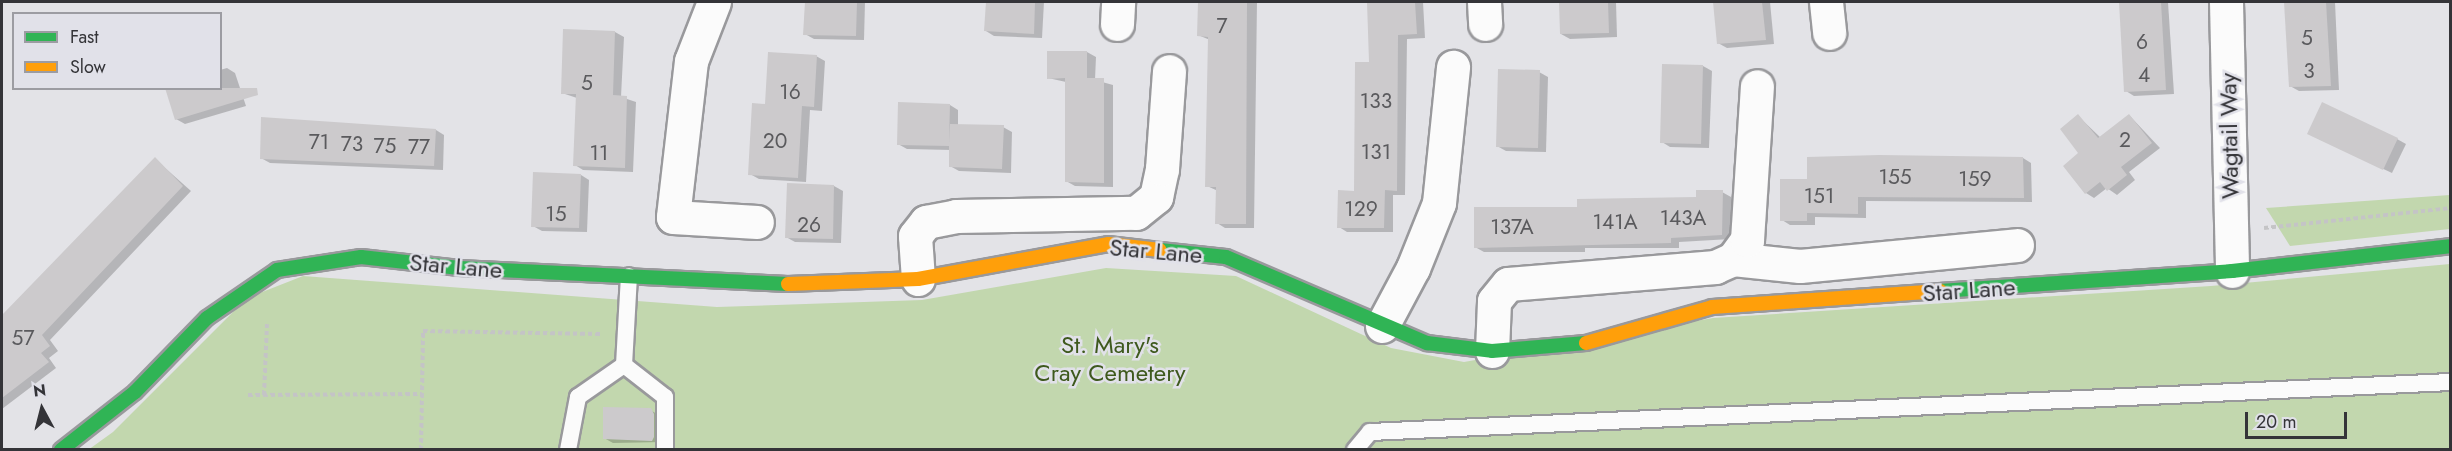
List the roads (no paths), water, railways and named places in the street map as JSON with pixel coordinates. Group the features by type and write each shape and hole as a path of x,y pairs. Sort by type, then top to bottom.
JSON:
{"street":[{"path":"714,2 691,61 673,217 757,222"},
{"path":"1826,2 1829,33"},
{"name":"Wagtail Way","path":"2226,2 2232,271"},
{"path":"1382,326 1413,268 1439,203 1453,67"},
{"name":"Star Lane","path":"918,279 915,236 926,222 956,216 1136,213 1149,203 1156,197 1162,169 1169,71"},
{"path":"1733,259 1747,240 1757,86"},
{"name":"Star Lane","path":"61,450 135,392 207,318 277,270 361,257 459,267 794,284 918,279 1108,244 1226,257 1382,326 1427,343 1492,351 1592,344 1712,307 2232,271 2451,246"},
{"name":"Star Lane","path":"1492,351 1494,301 1508,284 1715,267 1733,259 1800,266 2018,245"}],"lane":[{"path":"624,364 629,276"},
{"path":"568,450 578,397 624,364"},
{"path":"624,364 665,397 665,450"},
{"path":"1355,450 1370,432 2451,382"}],"park label":[{"name":"St. Mary's Cray Cemetery","path":"1110,359"}]}
